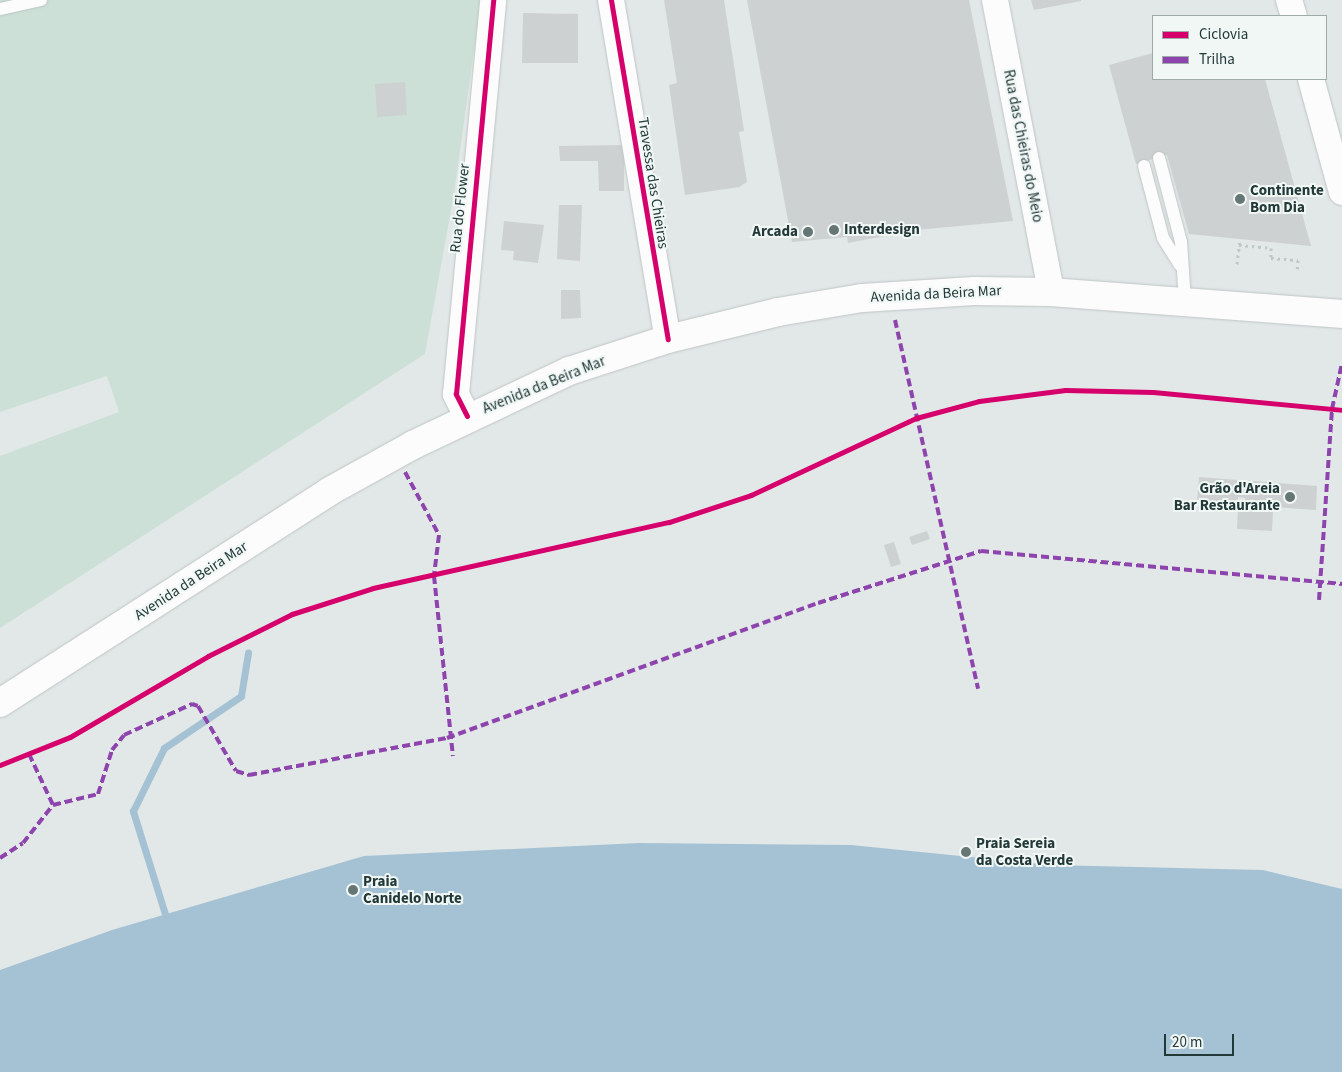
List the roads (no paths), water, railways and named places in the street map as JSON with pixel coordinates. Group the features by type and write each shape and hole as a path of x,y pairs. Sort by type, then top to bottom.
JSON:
{"main road":[{"name":"Avenida da Beira Mar","path":"0,703 330,491 467,416 569,371 668,339 778,312 862,298 1051,292 1185,300 1342,314"}],"street":[{"name":"Rua do Flower","path":"467,416 456,394 493,0"},
{"name":"Travessa das Chieiras","path":"611,0 668,339"},
{"name":"Rua das Chieiras do Meio","path":"995,0 1051,292"},
{"path":"1289,0 1294,15"},
{"path":"1311,80 1342,192"}],"lane":[{"path":"0,9 41,0"},
{"path":"1159,158 1181,242 1180,265 1185,300"},
{"path":"1144,166 1163,238 1180,265"}],"water":[{"path":"639,843 851,845 1051,865 1263,870 1342,889 1342,1072 0,1072 0,970 112,930 364,856"}],"waterway":[{"path":"165,914 133,811 164,748 241,696 248,653"}],"place":[{"name":"Continente Bom Dia","path":"1240,199"},
{"name":"Interdesign","path":"834,230"},
{"name":"Arcada","path":"808,232"},
{"name":"Grão d'Areia Bar Restaurante","path":"1290,497"},
{"name":"Praia Sereia da Costa Verde","path":"966,852"},
{"name":"Praia Canidelo Norte","path":"353,890"}]}
